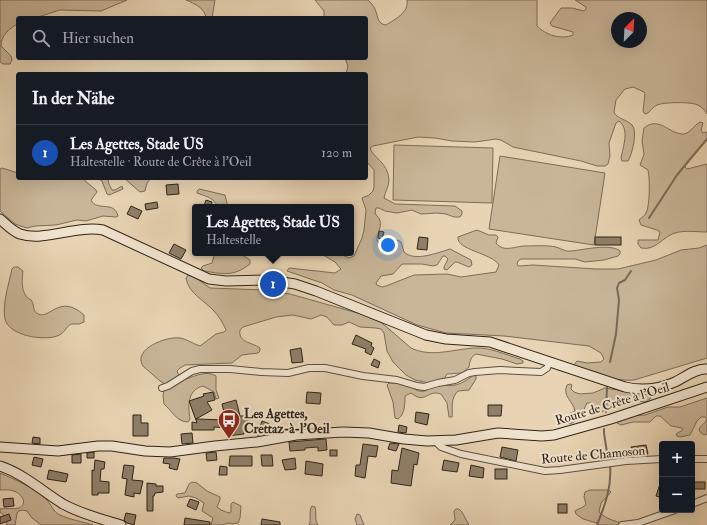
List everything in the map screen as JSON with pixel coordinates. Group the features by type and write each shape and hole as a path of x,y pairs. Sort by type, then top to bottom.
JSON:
{"street":[{"name":"Route de Crête à l'Oeil","path":"0,219 14,231 27,235 44,235 88,229 103,230 213,280 269,280 295,284 426,335 446,339 490,342 620,386 636,389 649,389 666,385 697,370 707,369"},
{"path":"162,388 168,386 192,371 200,369 230,369 288,373 309,368 325,368 370,377 397,380 417,386 424,386 455,380 469,373 475,372 500,370 540,372 547,368 550,362"},
{"name":"Route de Crête à l'Oeil","path":"0,447 58,452 98,446 112,446 145,451 170,452 258,442 296,435 348,432 369,433 404,439 437,441 498,433 542,436 554,435 597,423 707,387"},
{"name":"Route de Chamoson","path":"437,441 441,447 461,454 545,471 626,461 659,459"},
{"path":"695,459 707,459"},
{"path":"0,466 19,474 70,508 121,525"},
{"path":"695,503 707,498"},
{"path":"622,525 641,522 666,513"}],"shaded area":[{"path":"0,0 127,0 101,11 60,10 41,16 16,16 16,25 9,30 1,42 1,46 11,56 12,60 10,64 3,64 0,62"},
{"path":"186,0 215,0 212,16 205,16 202,9"},
{"path":"315,0 368,0 375,9 379,21 386,25 404,12 407,5 407,0 537,0 537,26 549,34 564,37 573,35 573,32 552,26 550,23 561,8 572,8 584,11 586,9 586,7 575,0 707,0 707,114 702,108 695,104 665,103 657,105 645,114 643,111 644,92 633,87 625,89 616,100 614,112 617,116 630,123 634,128 634,143 628,161 622,161 621,158 625,133 622,124 619,121 616,123 609,143 610,156 608,164 605,166 597,166 581,161 513,147 501,140 496,139 475,142 418,137 373,146 370,148 383,164 388,174 389,182 384,198 395,204 455,206 462,211 460,217 454,217 437,213 421,214 412,210 397,213 376,208 375,213 380,224 377,241 385,244 398,240 401,242 404,252 408,255 414,256 426,256 450,249 471,260 472,265 469,267 455,262 447,270 444,269 448,259 445,256 443,256 437,265 433,266 422,264 402,264 393,274 381,276 376,283 377,285 382,287 386,286 414,275 447,274 461,277 496,272 499,265 495,261 468,248 459,241 458,237 477,230 489,235 496,235 498,237 496,243 502,248 545,246 571,251 610,247 620,251 618,256 604,260 585,262 575,259 521,259 518,261 518,266 533,265 618,269 656,260 681,250 699,248 707,245 707,358 634,380 620,380 595,374 574,365 577,361 587,363 601,362 604,359 601,353 589,346 504,336 446,333 417,325 352,295 334,290 322,283 287,271 289,268 335,273 341,269 335,262 325,256 345,256 349,258 354,256 362,238 366,210 362,198 369,195 373,191 374,187 374,170 368,163 368,72 346,72 348,66 346,60 368,60 368,16 324,16 324,11"},
{"path":"700,122 703,123 701,130 703,133 707,132 707,140 686,163 685,167 687,169 707,164 707,232 679,232 670,235 655,246 641,248 638,244 638,240 658,240 660,232 641,225 639,220 646,214 649,198 648,170 640,165 644,154 642,141 644,128 649,125 659,124 677,133 685,134"},
{"path":"394,145 493,148 492,203 393,200"},
{"path":"500,156 605,173 594,245 489,229"},
{"path":"2,168 16,172 16,180 85,180 97,192 91,200 97,205 113,208 118,216 103,216 86,221 77,220 56,225 27,228 15,224 0,211 0,169"},
{"path":"100,180 108,180 112,190 122,186 123,189 109,195 107,194"},
{"path":"126,180 149,180 145,191 140,192"},
{"path":"199,189 225,195 227,204 216,204 208,197 197,193"},
{"path":"214,256 244,256 250,260 250,264 244,268 228,274 204,271 201,268 212,263"},
{"path":"14,267 18,267 23,271 23,290 26,297 31,300 36,313 42,315 47,314 56,308 68,306 84,315 84,322 79,324 71,324 57,336 44,338 28,336 13,330 5,319 4,307 12,269"},
{"path":"188,275 193,276 210,288 265,290 290,294 361,314 382,323 411,348 419,351 435,353 481,348 520,359 523,363 517,364 502,359 476,354 471,359 469,367 462,373 447,374 444,379 445,385 453,386 464,382 474,375 476,376 476,379 469,390 458,391 455,394 452,403 452,417 449,417 447,403 441,394 433,393 420,398 411,393 405,396 403,412 398,419 395,418 393,402 387,385 389,383 408,383 418,391 424,391 430,388 429,383 415,380 406,375 393,362 387,351 384,333 381,329 360,327 349,322 342,325 334,325 327,317 321,315 311,319 293,315 276,317 243,327 240,330 243,340 260,348 258,353 242,355 232,363 185,365 177,371 178,374 186,379 205,374 212,374 216,376 216,390 219,398 216,399 214,392 203,386 198,388 191,395 189,404 190,419 188,422 184,422 164,404 163,396 165,384 143,366 141,360 142,354 146,349 160,341 180,338 200,346 216,334 226,330 216,313 190,288 186,278"},
{"path":"567,385 572,385 571,389 574,392 580,394 593,393 605,388 649,395 651,398 646,402 633,401 622,403 601,412 596,410 591,403 587,403 581,418 570,424 566,421 566,419 569,414 575,411 566,392"},
{"path":"707,398 707,419 705,417 701,417 697,421 690,435 680,437 677,436 676,434 683,430 682,428 671,426 660,416 656,416 650,422 633,422 621,425 617,423 617,421 632,416 645,415 668,407 680,407"},
{"path":"707,419 707,434 704,435 699,429"},
{"path":"0,473 36,491 46,499 58,514 93,525 41,525 32,518 27,511 22,510 17,513 15,525 7,525 6,517 0,512 0,509 19,508 24,502 22,497 16,492 10,490 0,490"},
{"path":"192,482 197,483 207,491 220,497 217,507 221,510 229,513 231,512 231,504 233,502 241,506 238,523 211,525 213,518 202,511 204,503 189,496 178,498 176,496 177,494 185,493 189,484"},
{"path":"590,490 609,490 611,492 601,503 599,512 616,522 635,525 598,525 597,523 583,519 576,514 575,511 586,504 584,497 585,492"},
{"path":"312,506 315,507 318,525 309,525"},
{"path":"459,509 462,512 469,525 450,525 455,520 454,511"},
{"path":"357,514 360,515 364,525 357,525 355,519"}],"building":[{"path":"178,184 179,194 167,195 166,185"},
{"path":"206,200 212,202 212,204 205,204"},
{"path":"157,202 158,208 146,210 145,204"},
{"path":"131,206 142,211 138,219 127,214"},
{"path":"379,231 384,232 382,239 378,238"},
{"path":"419,237 428,238 427,250 417,249"},
{"path":"595,237 621,237 621,245 595,245"},
{"path":"174,244 186,250 181,259 169,253"},
{"path":"356,335 372,343 371,346 374,348 371,355 365,352 366,349 352,344"},
{"path":"301,348 303,362 292,363 290,350"},
{"path":"374,359 380,362 378,368 371,365"},
{"path":"213,392 215,400 207,402 212,410 196,419 226,420 222,404 236,400 240,416 248,416 248,424 244,424 244,434 228,436 227,428 214,427 214,430 192,430 192,422 197,423 189,401 204,396 203,394"},
{"path":"307,392 321,393 320,404 306,403"},
{"path":"488,405 502,405 501,416 488,416"},
{"path":"416,412 429,414 427,425 415,422"},
{"path":"133,415 141,415 141,423 148,423 148,436 133,436"},
{"path":"262,421 270,424 269,434 257,435"},
{"path":"399,425 407,427 406,433 398,432"},
{"path":"192,433 193,443 182,444 181,434"},
{"path":"33,437 40,438 40,444 32,443"},
{"path":"326,439 327,450 318,451 318,447 290,451 289,442"},
{"path":"390,443 399,444 396,451 388,449"},
{"path":"363,444 378,446 376,457 368,456 365,478 355,476 356,465 360,465"},
{"path":"646,445 648,454 633,456 631,447"},
{"path":"502,447 518,450 516,461 500,457"},
{"path":"402,448 419,453 417,465 414,464 411,486 391,483 392,470 398,471"},
{"path":"330,450 337,450 337,456 330,456"},
{"path":"94,452 94,458 87,458 87,453"},
{"path":"216,452 217,460 207,461 206,453"},
{"path":"81,454 81,463 72,463 72,455"},
{"path":"261,455 272,455 273,466 262,466"},
{"path":"230,456 252,456 252,466 229,466"},
{"path":"34,457 43,459 41,467 32,465"},
{"path":"164,458 180,459 177,470 169,468 170,464 163,463"},
{"path":"295,458 296,469 285,470 282,460"},
{"path":"95,460 105,462 104,469 101,469 100,481 109,482 109,493 98,493 98,495 92,495 92,470 94,471"},
{"path":"444,460 459,463 457,472 442,470"},
{"path":"306,461 323,464 322,476 305,474"},
{"path":"124,465 134,466 132,480 143,481 140,494 134,493 134,497 125,495 127,479 122,478"},
{"path":"471,465 484,468 483,478 469,476"},
{"path":"220,466 227,467 227,475 219,475"},
{"path":"495,469 507,469 507,479 495,479"},
{"path":"49,470 68,474 66,482 47,479"},
{"path":"695,482 705,482 705,489 695,489"},
{"path":"147,483 156,484 156,486 163,486 163,492 155,493 153,496 153,511 147,511"},
{"path":"659,487 659,497 656,496"},
{"path":"13,498 14,506 4,507 3,499"},
{"path":"190,499 199,502 196,510 187,506"},
{"path":"558,504 567,504 567,513 558,513"},
{"path":"126,513 136,515 134,525 127,523 124,520"},
{"path":"9,514 11,520 0,524 0,517"},
{"path":"185,518 210,522 210,525 184,525"},
{"path":"262,519 280,522 280,525 261,525"}],"waterway":[{"path":"649,218 677,175 707,139"},
{"path":"610,362 616,334 619,300 617,288 619,283 625,280 631,271"},
{"path":"606,412 607,387"},
{"path":"604,429 608,459"},
{"path":"597,525 609,488 610,465"}],"place":[{"name":"Les Agettes, Stade US","path":"273,284"},
{"name":"Les Agettes, Crettaz-à-l'Oeil","path":"229,440"}]}
